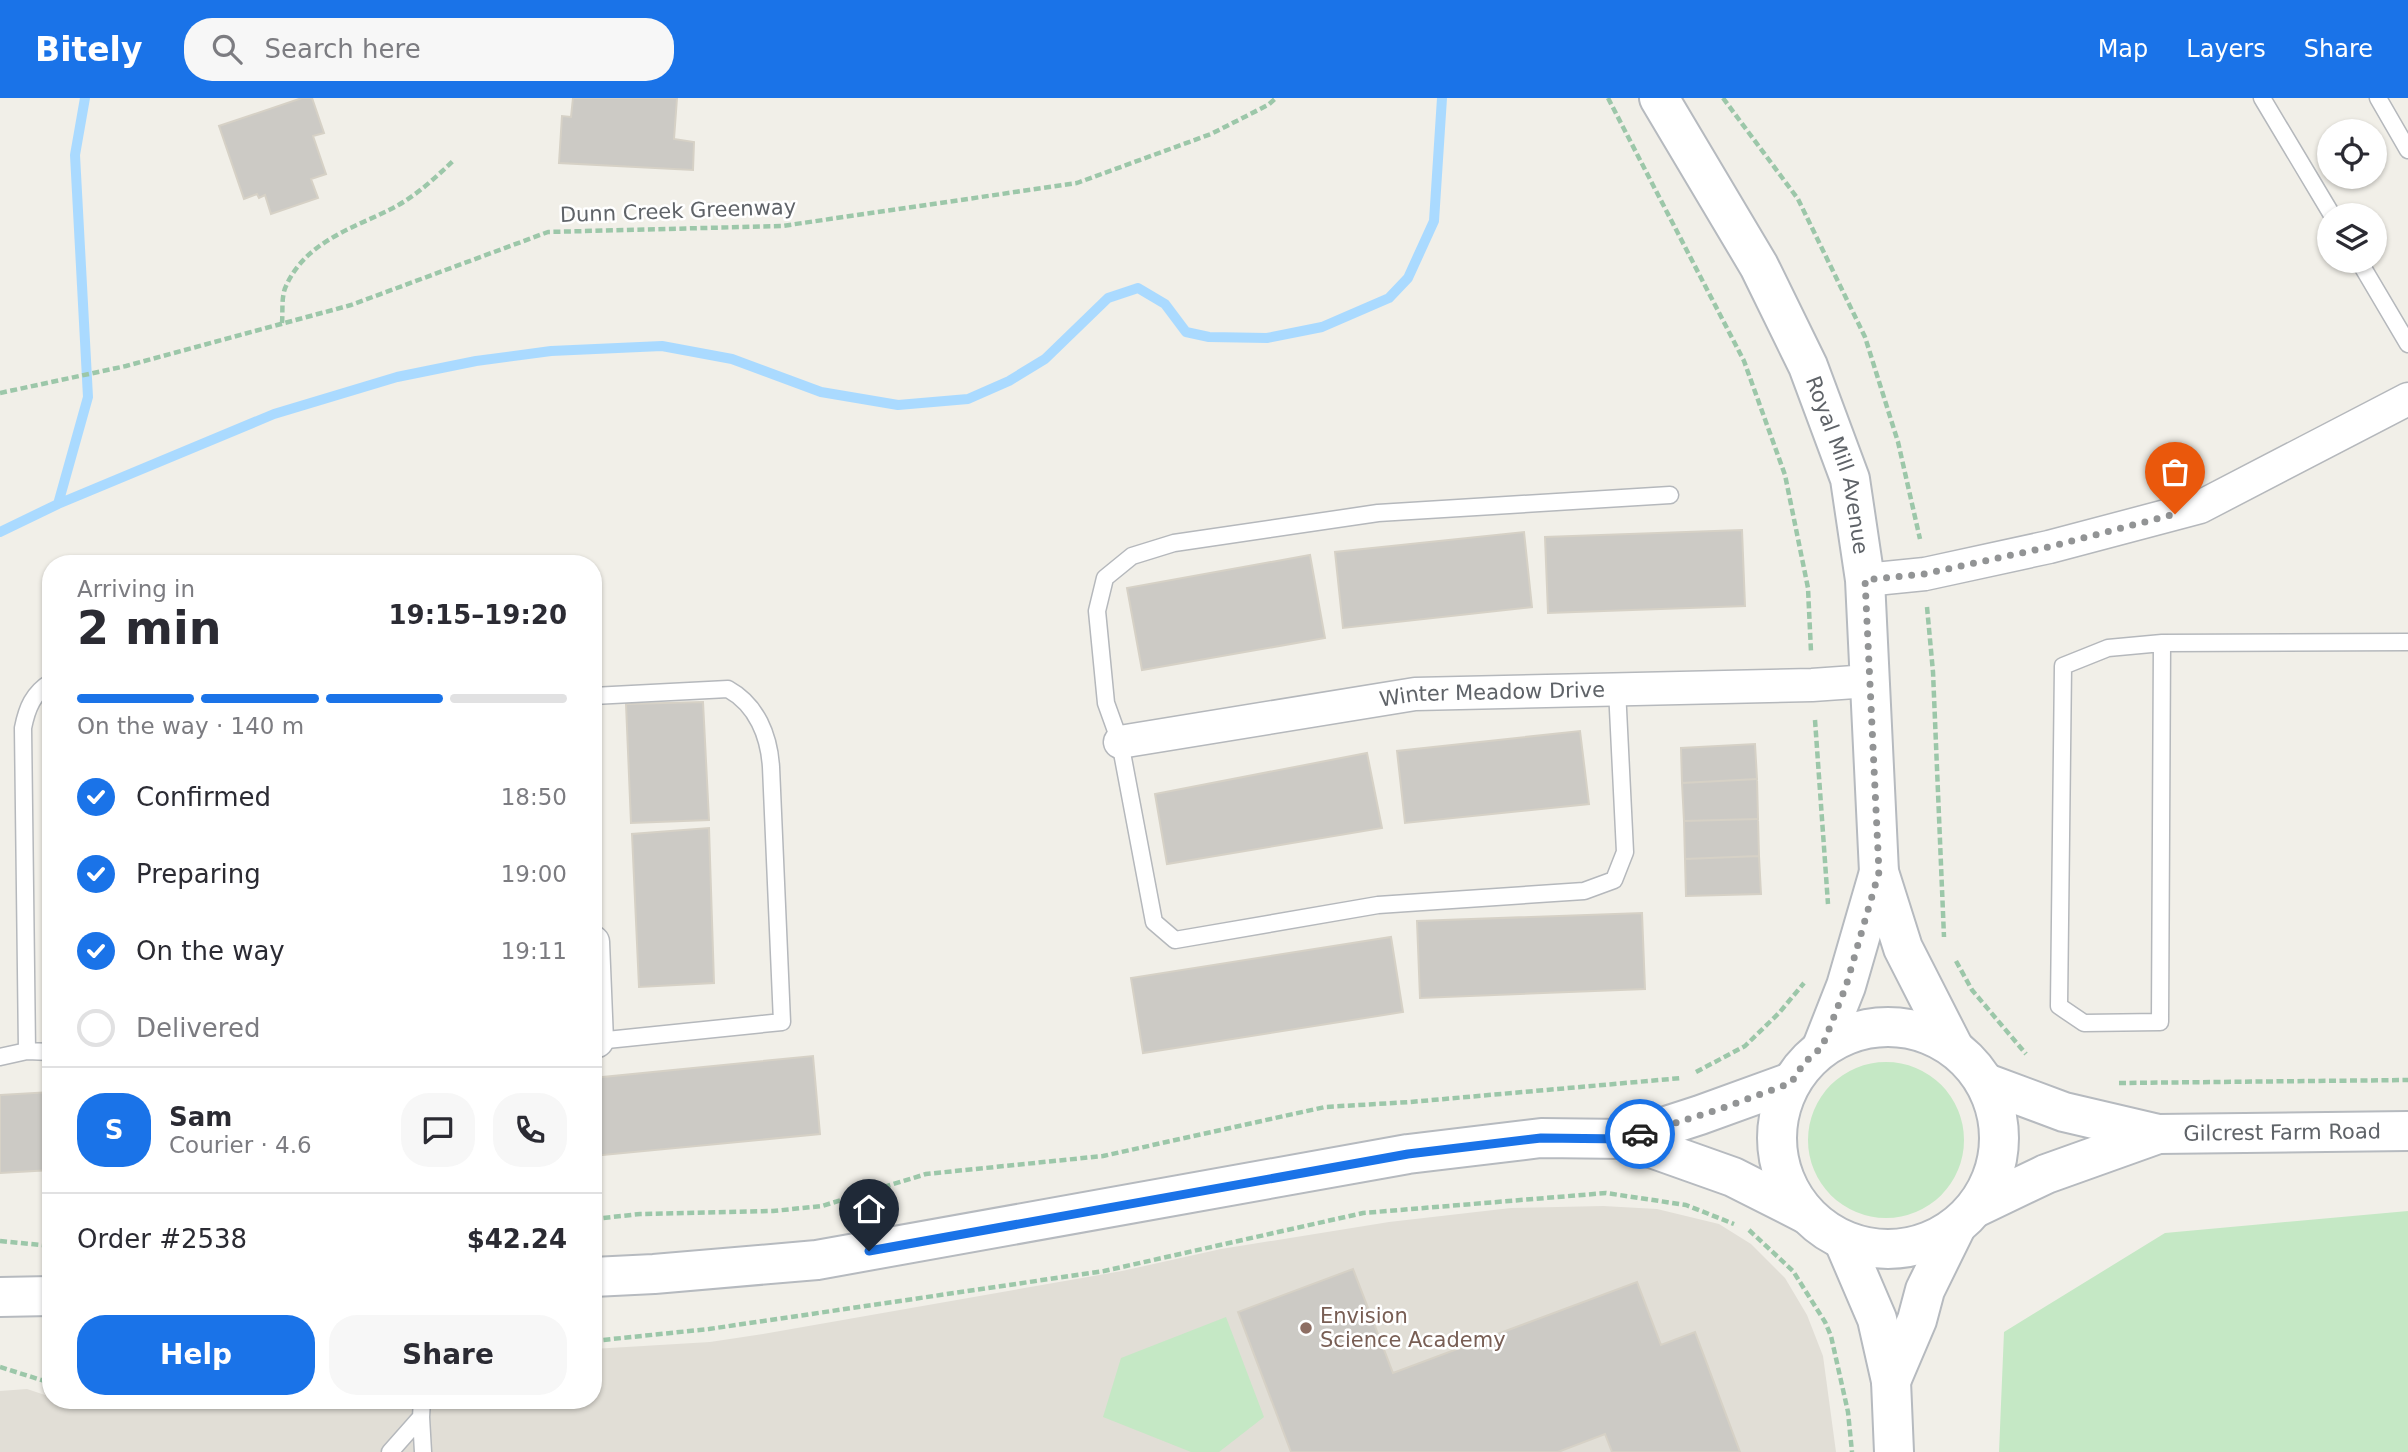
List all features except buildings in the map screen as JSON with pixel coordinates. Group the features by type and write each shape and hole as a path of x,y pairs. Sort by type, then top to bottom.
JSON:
{"main road":[{"name":"Royal Mill Avenue","path":"1659,98 1759,266 1808,366 1850,480 1865,580 1879,872 1903,948 1954,1048"},
{"name":"Royal Mill Avenue","path":"1822,1047 1846,986 1879,872"},
{"path":"1806,1214 1787,1185 1777,1151 1779,1115 1791,1083 1804,1063 1822,1047 1853,1031 1888,1026 1923,1032 1954,1048 1972,1064 1986,1083 1997,1113 2000,1146 1993,1179 1966,1218 1925,1290 1917,1320 1891,1381"},
{"path":"602,1277 817,1260 1408,1154 1541,1138 1626,1139 1791,1083"},
{"name":"Gilcrest Farm Road","path":"1986,1083 2064,1112 2158,1134 2408,1132"},
{"name":"Gilcrest Farm Road","path":"1966,1218 2046,1174 2158,1134"},
{"path":"1626,1139 1733,1177 1806,1214 1824,1230 1844,1242 1872,1249 1901,1250 1929,1242 1966,1218"},
{"path":"1844,1242 1874,1310 1891,1381 1894,1452"},
{"path":"0,1297 42,1296"}],"street":[{"path":"1865,580 1924,574 2049,547 2200,508 2408,398"},
{"name":"Winter Meadow Drive","path":"1120,742 1415,694 1812,685 1869,681"}],"lane":[{"path":"2262,98 2325,203"},
{"path":"2378,98 2408,150"},
{"path":"2366,273 2408,344"},
{"path":"1617,689 1625,852 1614,880 1584,891 1377,905 1175,940 1154,922 1120,742 1106,703 1097,611 1105,578 1132,556 1174,543 1378,513 1670,495"},
{"path":"2162,643 2160,1022 2084,1023 2059,1006 2063,666 2108,648 2162,643 2408,642"},
{"path":"27,1051 23,728 28,705 42,688"},
{"path":"602,696 728,689 741,696 762,727 769,746 771,768 782,1022 602,1040"},
{"path":"0,1057 27,1051 42,1052"},
{"path":"390,1452 420,1409"},
{"path":"421,1409 423,1452"}],"path":[{"name":"Dunn Creek Greenway","path":"0,393 126,366 351,305 548,232 782,226 1077,183 1211,134 1268,105 1276,98"},
{"path":"1609,99 1744,361 1785,475 1808,587 1828,909"},
{"path":"282,323 284,288 298,267 323,242 395,207 427,185 453,161"},
{"path":"602,1218 640,1214 773,1211 822,1206 926,1174 1102,1156 1325,1107 1688,1077 1745,1046 1779,1013 1805,981"},
{"path":"2115,1083 2408,1080"},
{"path":"602,1340 709,1329 1104,1271 1363,1213 1606,1193 1686,1205 1736,1225"},
{"path":"1748,1230 1793,1271 1825,1322 1831,1336 1847,1412 1852,1452"},
{"path":"0,1241 42,1245"},
{"path":"0,1367 42,1380"}],"shaded area":[{"name":"Envision Science Academy","path":"1603,1206 1657,1209 1719,1224 1751,1244 1785,1278 1807,1315 1823,1356 1836,1452 0,1452 0,1391 27,1389 42,1394 42,1409 602,1409 602,1348 710,1342 763,1334 1122,1271 1221,1249 1389,1222 1511,1208"}],"green space":[{"path":"1886,1062 1916,1068 1941,1085 1958,1110 1964,1140 1958,1170 1941,1195 1916,1212 1886,1218 1856,1212 1831,1195 1814,1170 1808,1140 1814,1110 1831,1085 1856,1068"},
{"path":"2408,1211 2408,1452 1999,1452 2004,1332 2165,1233"},
{"path":"1226,1317 1264,1417 1219,1452 1191,1452 1103,1417 1121,1358"}],"waterway":[{"path":"58,504 88,397 75,155 85,98"},
{"path":"0,532 58,504 274,414 397,377 476,361 551,351 662,346 732,359 821,392 898,405 968,399 1009,381 1045,359 1108,298 1138,288 1165,304 1186,332 1209,337 1267,338 1322,327 1389,298 1408,278 1434,221 1442,98"}],"way so far":[{"path":"1640,1134 1791,1083 1804,1063 1822,1047 1846,986 1879,872 1865,580 1924,574 2049,547 2175,514"}],"place":[{"name":"Envision Science Academy","path":"1306,1328"}],"route":[{"path":"869,1251 1408,1154 1541,1138 1626,1139 1640,1134"}]}
